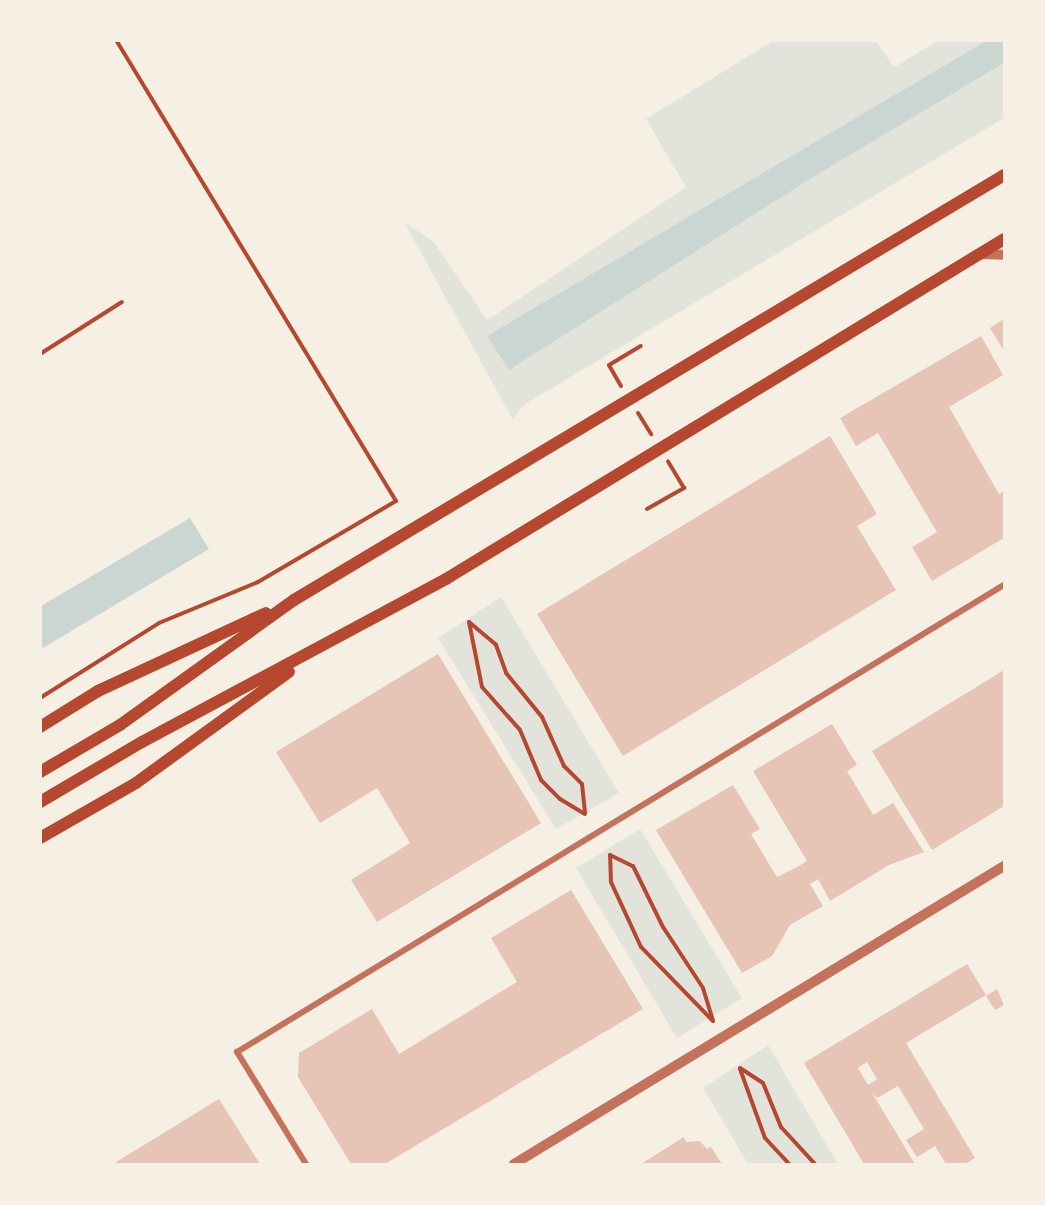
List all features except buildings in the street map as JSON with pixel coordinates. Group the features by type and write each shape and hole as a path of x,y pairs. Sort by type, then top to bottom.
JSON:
{"main road":[{"path":"40,772 120,724 294,600 1005,175"},
{"path":"40,802 142,742 321,649 446,579 1005,239"},
{"path":"40,728 98,691 294,600"},
{"path":"40,838 136,783 321,649"}],"street":[{"path":"980,254 1005,255"},
{"path":"306,1164 237,1052 1005,585"},
{"path":"514,1164 1005,866"}],"path":[{"path":"40,698 159,623 258,582 396,501 116,40"},
{"path":"40,354 122,302"},
{"path":"627,396 609,365 641,346"},
{"path":"634,406 653,436"},
{"path":"647,509 684,488 665,457"},
{"path":"469,622 496,645 506,672 542,717 564,766 582,784 585,814 560,799 541,780 520,730 482,687 469,622"},
{"path":"610,855 633,866 663,927 704,988 713,1021 641,947 611,882 610,855"},
{"path":"789,1164 765,1138 740,1068 763,1083 781,1127 815,1164"}],"shaded area":[{"path":"773,41 876,41 894,67 938,41 1004,41 1004,118 522,406 513,420 404,222 433,241 487,320 686,187 646,119"},
{"path":"986,41 1004,41 1004,63 813,177 509,370 487,336"},
{"path":"190,518 209,549 41,649 41,606"},
{"path":"501,597 619,793 556,829 438,638"},
{"path":"640,829 742,998 677,1038 576,868"},
{"path":"768,1045 838,1164 748,1164 703,1088"}]}
